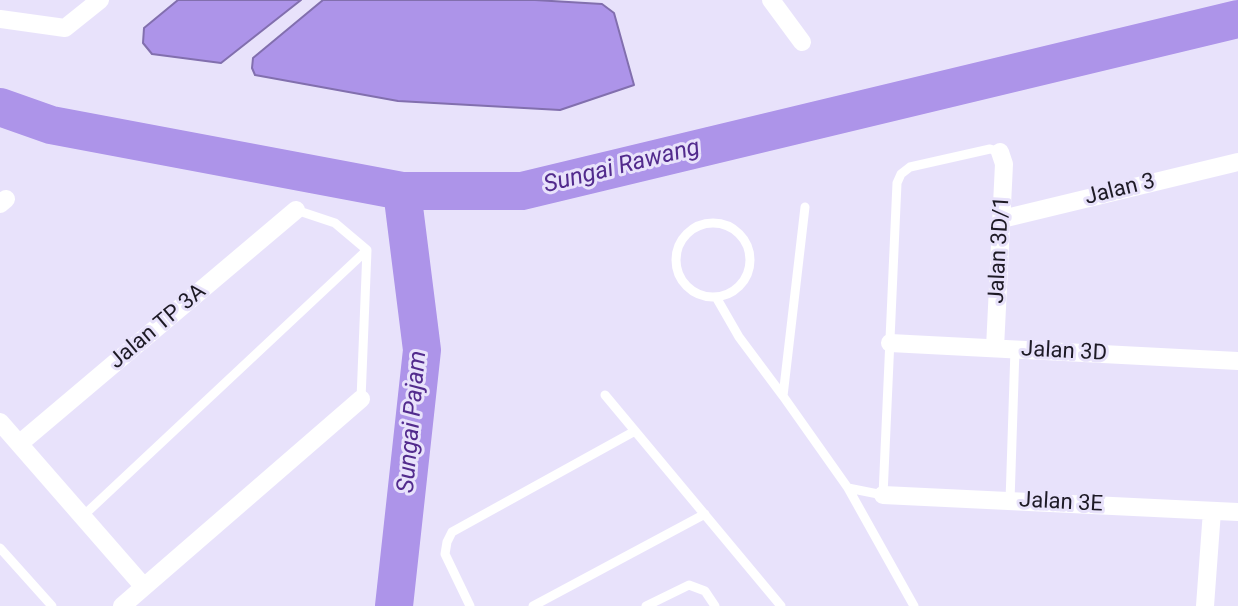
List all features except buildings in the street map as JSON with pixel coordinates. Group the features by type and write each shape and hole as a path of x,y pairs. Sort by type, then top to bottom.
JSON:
{"street":[{"path":"771,0 802,42"},
{"path":"0,19 65,28 92,2"},
{"name":"Jalan 3D/1","path":"995,348 1004,164 1000,152"},
{"name":"Jalan 3","path":"1002,219 1238,162"},
{"name":"Jalan TP 3A","path":"19,444 296,210"},
{"name":"Jalan 3D","path":"890,343 1238,361"},
{"path":"122,606 361,399"},
{"path":"0,422 144,587"},
{"name":"Jalan 3E","path":"883,495 1238,512"},
{"path":"1205,606 1212,511"}],"lane":[{"path":"848,488 883,495 897,183 901,174 910,167 990,149 1000,152"},
{"path":"783,396 805,207"},
{"path":"296,210 335,223 367,250"},
{"path":"710,223 731,227 740,234 750,252 751,262 748,273 736,290 716,297 706,296 687,286 677,268 676,257 683,238 691,230 710,223"},
{"path":"361,399 367,250"},
{"path":"83,516 367,250"},
{"path":"716,297 739,337 848,488 914,606"},
{"path":"1010,501 1015,349"},
{"path":"605,395 781,606"},
{"path":"470,606 445,554 452,532 635,431"},
{"path":"533,606 705,514"},
{"path":"0,548 52,606"},
{"path":"646,606 689,585 705,591 715,606"}],"shaded area":[{"path":"178,0 301,0 221,63 152,54 143,43 144,28"},
{"path":"323,0 535,0 602,4 614,13 634,85 560,110 398,101 255,75 253,58"}],"waterway":[{"name":"Sungai Rawang","path":"0,107 51,125 402,191 522,191 1238,19"},
{"name":"Sungai Pajam","path":"394,606 422,350 402,191"}]}
